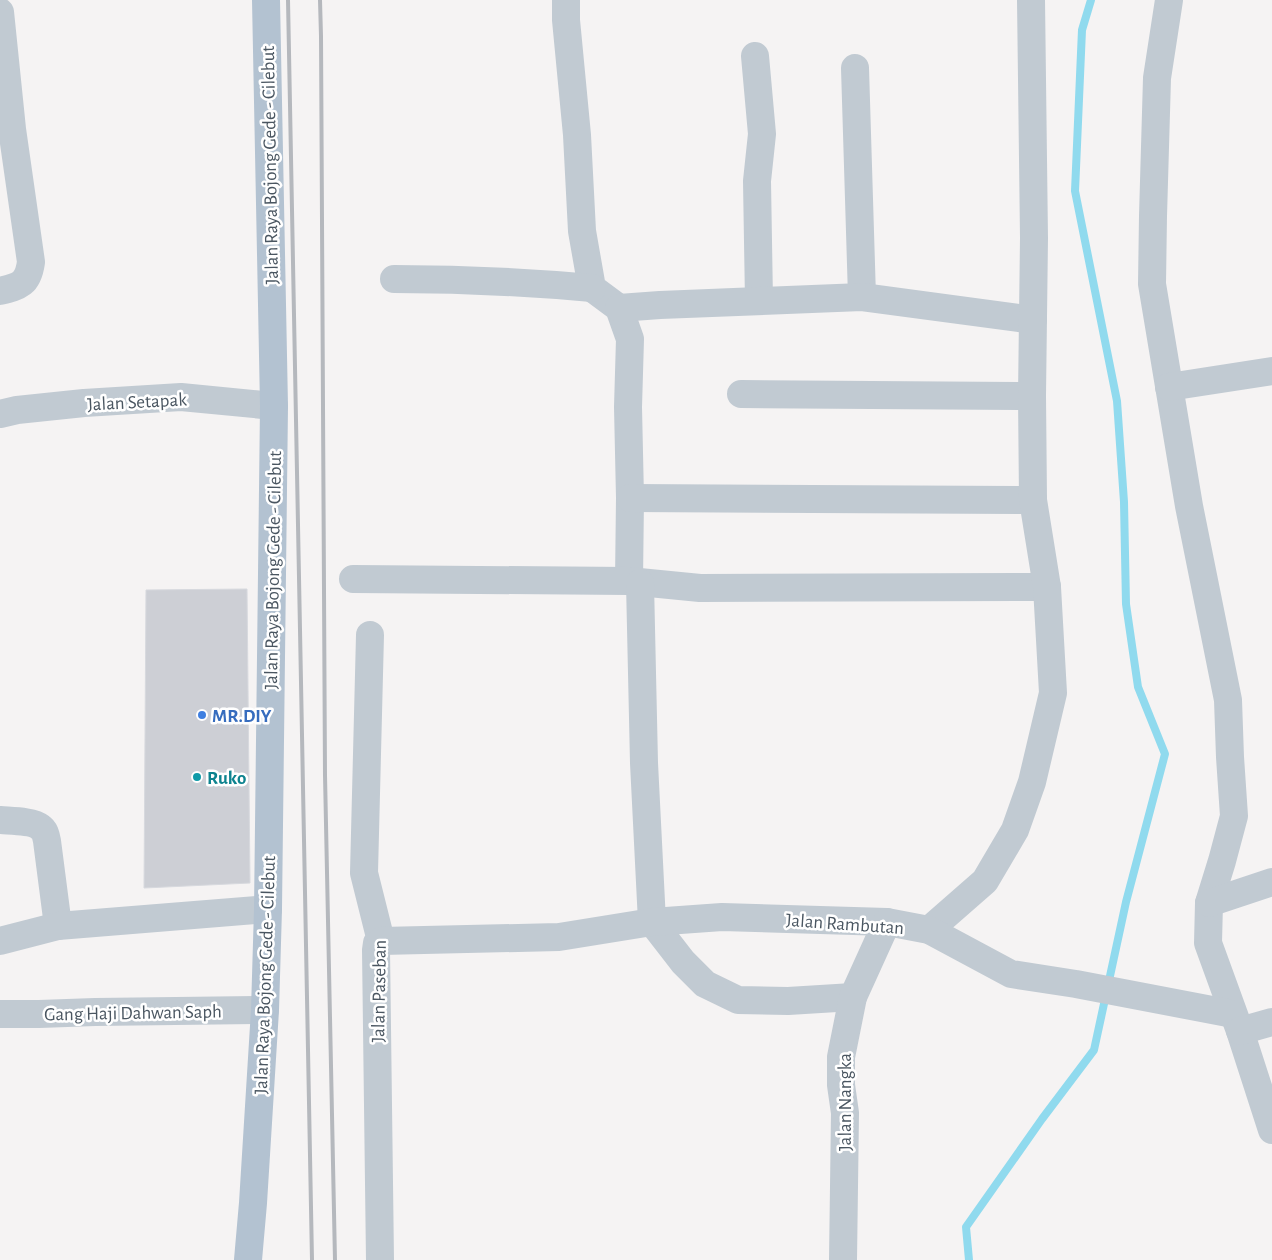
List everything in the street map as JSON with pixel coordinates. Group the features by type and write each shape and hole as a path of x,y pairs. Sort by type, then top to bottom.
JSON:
{"main road":[{"name":"Jalan Raya Bojong Gede - Cilebut","path":"248,1260 254,1203 266,1010 268,909 274,406 266,0"}],"street":[{"path":"566,0 566,20 577,135 582,231 592,288"},
{"path":"929,930 986,881 1015,830 1032,782 1053,693 1047,588 1033,500 1034,238 1031,0"},
{"path":"1169,0 1157,78 1152,284 1190,506 1228,700 1234,816 1209,903 1208,943 1272,1130"},
{"path":"0,12 12,129 31,262 28,276 23,282 17,287 0,290"},
{"path":"755,56 762,134 757,181 759,301"},
{"path":"855,68 862,297"},
{"path":"394,279 532,282 592,288 619,308 630,339 628,407 630,498 652,922 683,962 705,984 738,1000 788,1001 853,996"},
{"path":"619,308 862,297 1033,320"},
{"path":"1169,387 1272,372"},
{"path":"742,394 1032,396"},
{"name":"Jalan Setapak","path":"0,414 17,410 84,403 181,397 274,406"},
{"path":"630,498 1033,500"},
{"path":"353,578 634,582 700,588 1047,588"},
{"name":"Jalan Paseban","path":"370,635 364,873 381,941 377,944 376,950 380,1260"},
{"path":"0,820 33,824 40,826 44,831 47,841 58,926"},
{"path":"1209,903 1272,882"},
{"path":"0,941 58,926 268,909"},
{"name":"Jalan Rambutan","path":"381,941 559,937 652,922 722,917 887,922 929,930 1011,974 1125,994 1236,1023"},
{"name":"Jalan Nangka","path":"843,1260 845,1114 841,1085 841,1057 853,996 887,922"},
{"name":"Gang Haji Dahwan Saph","path":"0,1014 266,1010"},
{"path":"1236,1023 1272,1022"}],"building":[{"name":"Ruko","path":"247,589 250,883 144,888 146,590"}],"waterway":[{"path":"969,1260 966,1227 1042,1119 1094,1050 1126,902 1165,754 1138,687 1126,604 1124,502 1117,401 1075,191 1082,30 1091,0"}],"railway":[{"path":"288,0 312,1260"},
{"path":"320,0 325,775 335,1260"}],"place":[{"name":"MR.DIY","path":"202,715"},
{"name":"Ruko","path":"197,777"}]}
